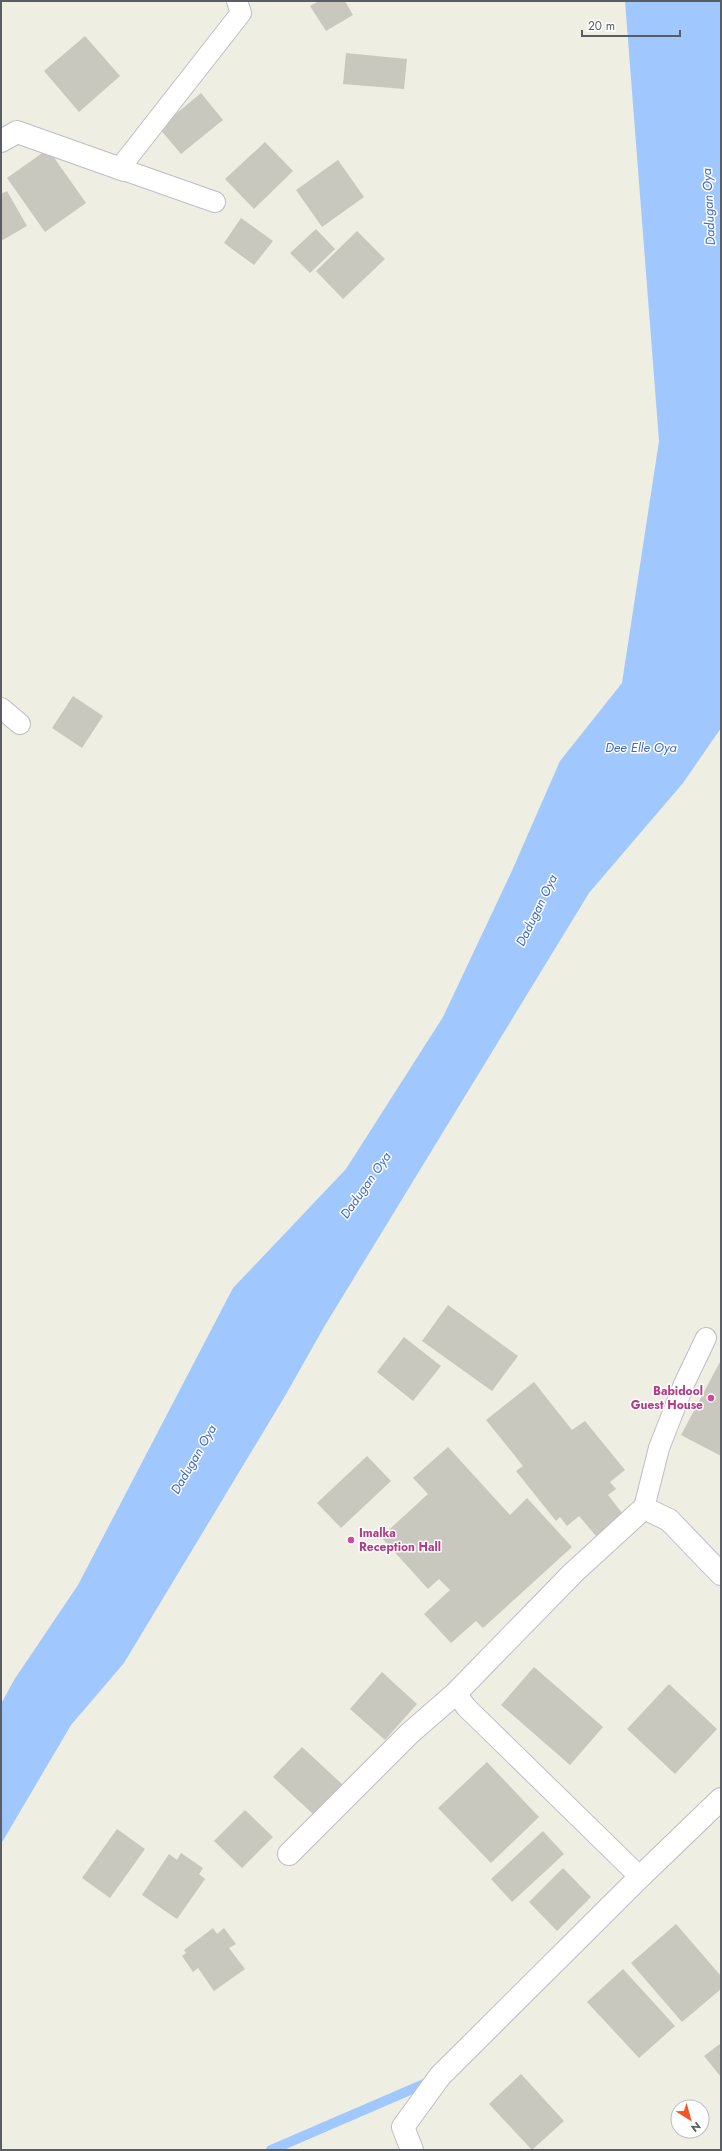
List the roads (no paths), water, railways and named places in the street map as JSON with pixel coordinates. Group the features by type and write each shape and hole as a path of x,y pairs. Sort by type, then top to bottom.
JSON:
{"street":[{"path":"1,140 17,132 121,170"},
{"path":"289,1854 410,1733 456,1693 573,1573 644,1508 669,1520 721,1574"},
{"path":"412,2150 403,2127 440,2076 640,1877 721,1799"}],"lane":[{"path":"215,202 121,170 241,13 237,1"},
{"path":"1,708 20,724"},
{"path":"644,1508 659,1448 684,1384 706,1338"},
{"path":"456,1693 466,1707 640,1877"}],"water":[{"name":"Dee Elle Oya","path":"625,1 721,1 721,728 683,783 589,893 324,1327 285,1396 124,1663 71,1725 1,1844 1,1704 14,1680 78,1585 233,1288 346,1169 443,1017 511,873 560,761 622,683 659,441"}],"waterway":[{"path":"271,2150 431,2081"}],"place":[{"name":"Babidool Guest House","path":"711,1398"},
{"name":"Imalka Reception Hall","path":"351,1540"}],"water label":[{"name":"Dadugan Oya","path":"708,207"},
{"name":"Dadugan Oya","path":"536,910"},
{"name":"Dadugan Oya","path":"365,1185"},
{"name":"Dadugan Oya","path":"193,1459"}]}
